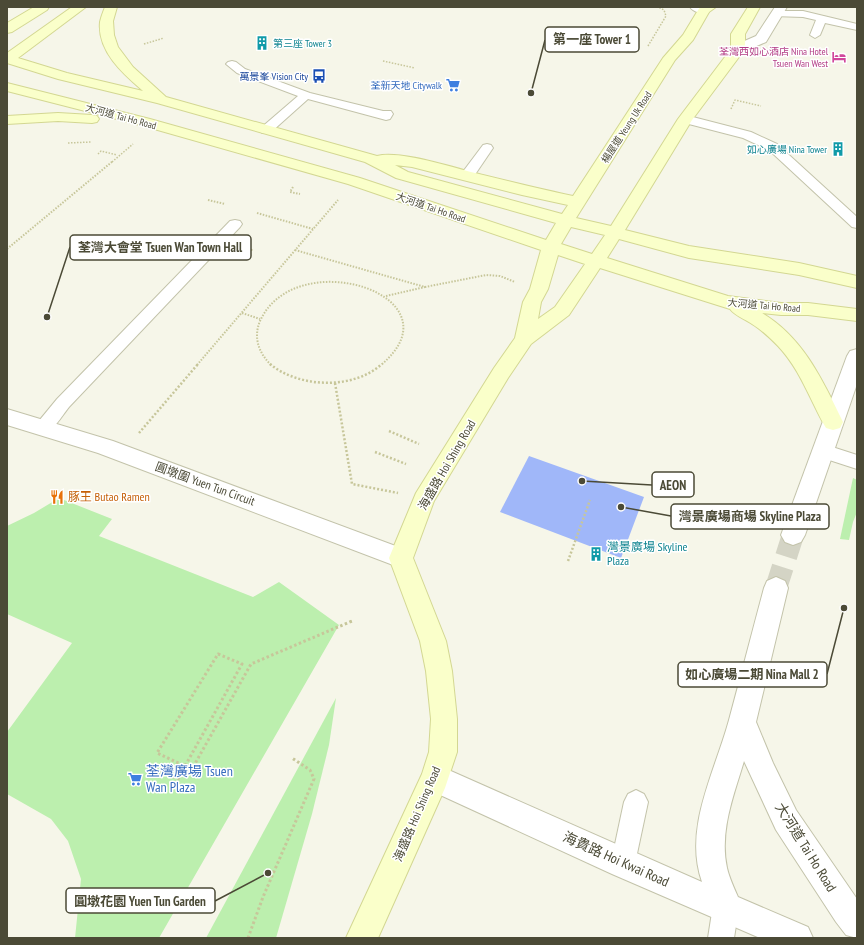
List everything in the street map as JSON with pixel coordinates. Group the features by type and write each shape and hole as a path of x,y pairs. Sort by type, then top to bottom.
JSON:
{"main road":[{"path":"7,29 29,12 43,7"},
{"path":"7,59 80,7"},
{"name":"大河道 Tai Ho Road","path":"111,7 107,15 106,32 114,54 133,74 162,100"},
{"path":"595,261 615,233 685,120 738,50 738,34 754,7"},
{"name":"楊屋道 Yeung Uk Road","path":"551,247 566,220 670,58 688,37 703,8"},
{"name":"大河道 Tai Ho Road","path":"7,59 63,76 162,100 371,159 402,175 615,233 689,252 799,269 857,282"},
{"name":"大河道 Tai Ho Road","path":"7,87 145,122 354,180 551,247 727,302 780,309 808,309 857,314"},
{"path":"7,120 58,117 145,122"},
{"path":"371,159 412,162 522,190 578,202"},
{"name":"海盛路 Hoi Shing Road","path":"524,339 532,302 539,289 551,247"},
{"name":"海盛路 Hoi Shing Road","path":"362,938 435,778 443,752 444,719 439,671 433,641 401,558 424,499 501,373 524,339 562,311 595,261"},
{"path":"727,302 756,316 783,338 805,366 833,422"}],"street":[{"path":"738,50 761,39 779,11"},
{"path":"793,535 857,356"},
{"name":"圓墩圍 Yuen Tun Circuit","path":"7,417 43,427 122,454 401,558"},
{"path":"726,906 712,868 710,842 714,813 742,722 776,588"},
{"name":"大河道 Tai Ho Road","path":"742,722 763,773 786,820 846,911 857,924"},
{"name":"海貴路 Hoi Kwai Road","path":"435,778 623,863 726,906 797,938"}],"lane":[{"path":"812,7 857,17"},
{"path":"779,11 803,14 857,27"},
{"path":"815,35 822,18"},
{"path":"232,64 241,71 306,95 386,116 387,114"},
{"path":"266,130 306,95"},
{"path":"685,120 747,135 773,147 857,224"},
{"path":"467,176 487,148"},
{"path":"43,427 63,403 235,224"},
{"path":"822,451 857,462"},
{"path":"623,863 636,802"},
{"path":"721,938 726,906"}],"path":[{"path":"144,44 164,38"},
{"path":"383,61 415,68"},
{"path":"730,112 735,100 761,106"},
{"path":"76,139 75,141 68,143 92,142"},
{"path":"7,249 117,155 133,144"},
{"path":"98,154 101,151 117,155"},
{"path":"122,454 354,180"},
{"path":"294,187 290,192 300,194"},
{"path":"208,200 228,205"},
{"path":"255,213 313,229"},
{"path":"295,250 425,287"},
{"path":"386,296 486,275 500,276 518,283"},
{"path":"328,282 350,282 369,287 386,296 397,307 403,320 404,333 399,347 389,360 374,371 335,383 310,382 288,376 270,365 260,351 256,334 260,319 271,305 287,293 306,286 328,282"},
{"path":"242,313 260,319"},
{"path":"335,383 352,484 424,499"},
{"path":"388,431 419,444"},
{"path":"375,452 406,464"},
{"path":"568,560 590,500"},
{"path":"155,768 178,779 182,772 186,766 190,759 242,664 218,654 157,754 171,760 178,763 185,766 192,769 251,664 352,621"},
{"path":"248,938 263,897 314,779 310,770 292,758"}],"green space":[{"path":"853,478 857,480 857,512 849,540 840,539"},
{"name":"荃灣廣場 Tsuen Wan Plaza","path":"59,498 112,519 99,536 253,597 279,582 339,625 159,938 75,938 81,879 68,841 51,819 7,794 7,732 72,643 7,614 7,526 34,513"},
{"path":"336,698 329,745 312,814 276,938 206,938"}],"water":[{"path":"529,456 644,497 621,558 500,512"}],"tunnel":[{"path":"776,588 793,535"}],"place":[{"name":"第三座 Tower 3","path":"262,43"},
{"name":"荃灣西如心酒店 Nina Hotel Tsuen Wan West","path":"839,57"},
{"name":"萬景峯 Vision City","path":"319,76"},
{"name":"荃新天地 Citywalk","path":"453,85"},
{"name":"第一座 Tower 1","path":"531,93"},
{"name":"如心廣場 Nina Tower","path":"838,149"},
{"name":"荃灣大會堂 Tsuen Wan Town Hall","path":"47,317"},
{"name":"AEON","path":"582,481"},
{"name":"豚王 Butao Ramen","path":"57,497"},
{"name":"灣景廣場商場 Skyline Plaza","path":"621,507"},
{"name":"灣景廣場 Skyline Plaza","path":"596,554"},
{"name":"如心廣場二期 Nina Mall 2","path":"844,608"},
{"name":"荃灣廣場 Tsuen Wan Plaza","path":"135,779"},
{"name":"圓墩花園 Yuen Tun Garden","path":"268,873"}]}
